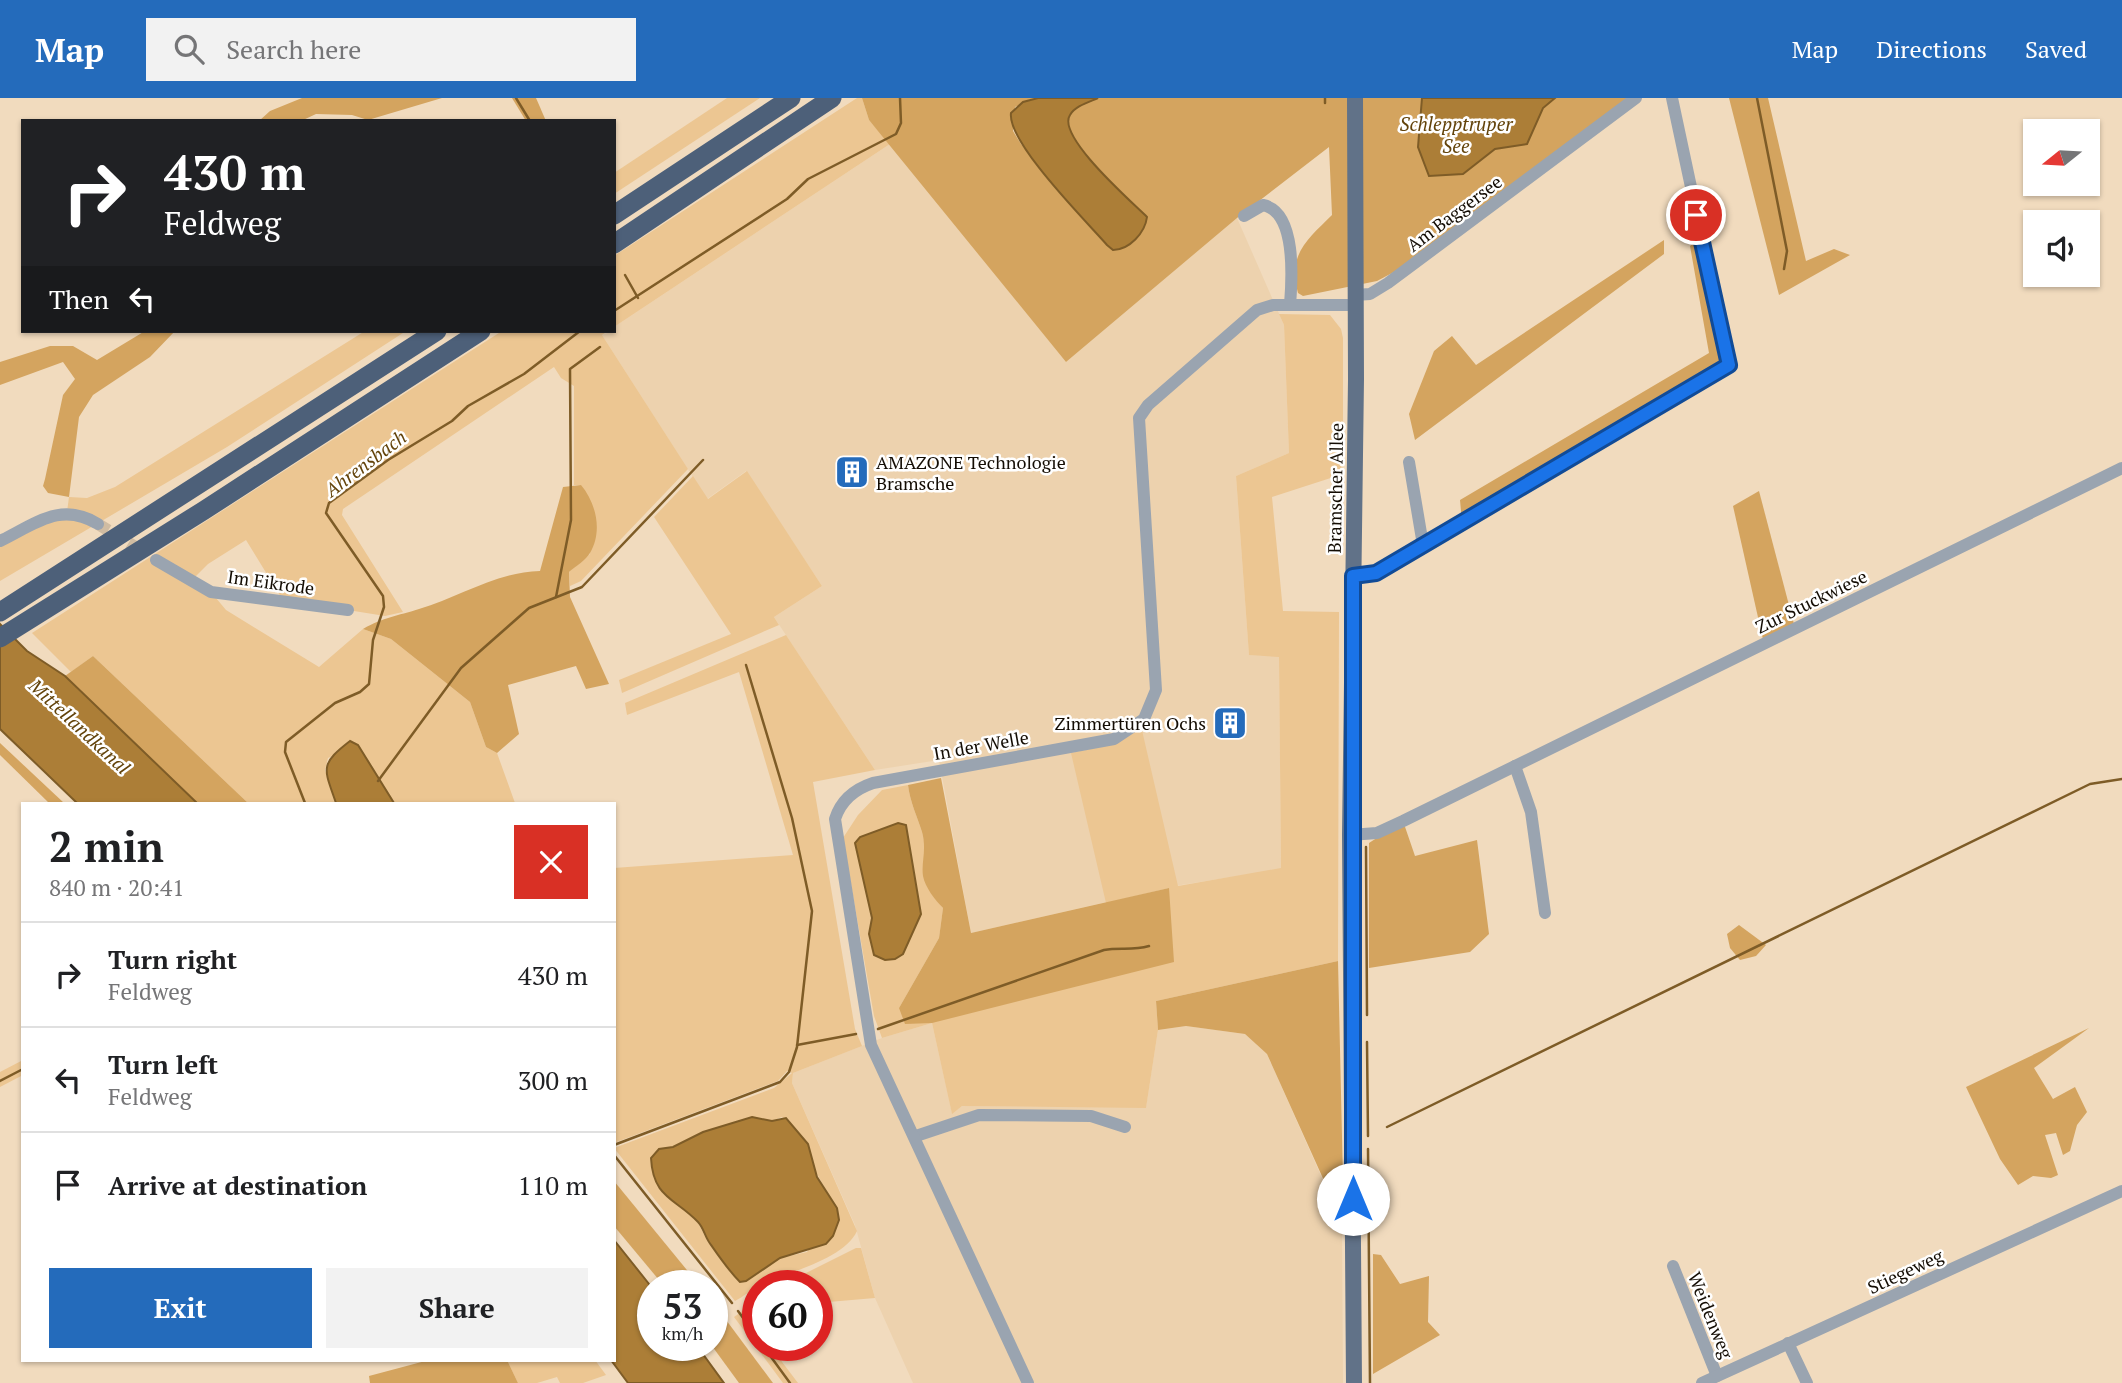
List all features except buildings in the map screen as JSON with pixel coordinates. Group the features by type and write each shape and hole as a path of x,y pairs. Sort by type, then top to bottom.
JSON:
{"highway":[{"path":"616,214 791,98"},
{"path":"616,243 832,98"},
{"path":"2,611 434,333"},
{"path":"0,638 478,333"}],"main road":[{"name":"Bramscher Allee","path":"1354,98 1350,835 1354,1383"}],"street":[{"name":"Am Baggersee","path":"1355,300 1370,295 1388,283 1636,98"},
{"path":"1353,576 1376,573 1729,365 1672,98"},
{"path":"1244,216 1263,205 1273,208 1279,216 1291,253 1290,305"},
{"name":"In der Welle","path":"1028,1383 916,1136 871,1045 835,819 838,809 857,789 873,783 1114,739 1144,719 1156,690 1139,418 1148,405 1257,310 1273,305 1355,300"},
{"path":"1409,462 1423,545"},
{"name":"Zur Stuckwiese","path":"1350,835 1377,833 2122,468"},
{"path":"0,541 53,515 67,512 83,514 98,524"},
{"name":"Im Eikrode","path":"156,560 211,592 348,610"},
{"path":"1515,766 1531,812 1545,913"},
{"path":"916,1136 979,1115 1091,1116 1125,1127"},
{"name":"Stiegeweg","path":"1702,1383 2122,1191"},
{"name":"Weidenweg","path":"1673,1266 1717,1376"},
{"path":"1788,1343 1807,1383"}],"shaded area":[{"path":"302,98 442,98 371,119 352,115 316,114 305,119 261,119 270,111"},
{"path":"512,98 536,98 545,119 525,119"},
{"path":"727,98 760,98 616,193 616,172"},
{"path":"857,98 862,98 869,120 890,144 616,326 616,255"},
{"path":"862,98 1038,98 1015,107 1013,131 1107,245 1119,250 1131,243 1147,218 1084,153 1069,125 1070,115 1075,109 1098,98 1422,98 1418,147 1463,174 1495,149 1527,144 1543,108 1555,98 1635,98 1394,272 1377,281 1303,296 1298,293 1295,279 1298,258 1308,240 1332,215 1329,147 1237,218 1066,362 869,120"},
{"path":"1729,98 1768,98 1806,261 1834,249 1850,255 1779,295"},
{"path":"890,144 1066,362 1237,218 1284,325 1289,453 1236,476 1249,655 1279,656 1281,869 1181,885 971,933 939,760 875,770 774,617 822,586 746,471 707,499 602,335 616,333 616,326"},
{"path":"1701,238 1729,365 1462,522 1460,500 1709,353 1690,246"},
{"path":"1664,240 1664,254 1415,440 1409,414 1434,351 1452,336 1476,365"},
{"path":"1279,314 1330,315 1341,329 1343,338 1343,474 1272,497 1283,611 1339,612 1338,961 1156,1001 1158,1030 1146,1108 962,1106 952,1114 932,1023 882,1038 874,1016 843,838 858,815 882,790 908,785 925,844 926,879 934,897 943,908 939,938 899,1008 1169,888 1106,903 1071,753 1118,743 1141,726 1178,886 1281,868 1279,657 1249,655 1236,476 1289,453 1284,325"},
{"path":"142,333 173,333 150,357 93,395 79,417 69,497 48,493 43,486 63,395 75,379 63,362 0,385 0,362 50,346 73,346 97,360"},
{"path":"362,333 403,333 227,447 0,581 0,546 67,512 69,497 87,498 115,487"},
{"path":"499,333 605,333 602,335 688,469 581,581 570,586 569,572 590,554 581,485 574,485 574,386 561,378 554,367 343,509 342,515 403,612 385,616 354,611 353,607 281,597 246,540 208,564 191,581 211,592 226,610 319,667 363,629 391,639 470,702 486,747 497,753 515,802 393,802 358,745 328,758 325,770 336,802 247,802 93,656 71,672 32,633"},
{"path":"747,471 822,586 774,617 779,625 622,693 619,680 731,634 654,517 693,476 708,499"},
{"path":"581,485 591,500 597,527 594,544 588,556 569,572 570,597 609,684 586,689 576,666 508,685 519,734 497,753 486,747 470,702 391,639 363,629 494,580 540,571 563,487"},
{"path":"1759,491 1795,628 1764,644 1733,506"},
{"path":"786,635 875,770 813,782 855,1029 862,1046 793,1073 792,1083 857,1231 840,1250 812,1265 799,1270 760,1270 780,1258 807,1252 836,1208 789,1124 782,1117 772,1121 752,1117 703,1132 673,1147 659,1149 707,1240 740,1282 742,1281 742,1296 735,1301 728,1292 728,1270 710,1270 616,1147 774,1088 792,1073 787,1071 778,1081 616,1142 616,868 793,855 739,672 627,715 625,703"},
{"path":"93,656 247,802 196,802 65,676"},
{"path":"0,743 63,802 48,802 0,755"},
{"path":"941,778 971,933 1169,888 1174,962 932,1023 905,1024 899,1008 939,938 943,908 924,880 922,832 908,785"},
{"path":"1403,821 1415,856 1477,840 1489,934 1470,952 1369,968 1369,843"},
{"path":"1739,925 1766,945 1756,956 1740,960 1730,948 1727,934"},
{"path":"1338,961 1344,1225 1267,1054 1245,1034 1186,1026 1158,1030 1156,1001"},
{"path":"932,1023 952,1113 962,1106 1146,1107 1158,1030 1186,1026 1245,1034 1267,1054 1342,1223 1343,1383 913,1383 875,1298 855,1225 792,1083 793,1073 882,1038"},
{"path":"2089,1028 2034,1068 2053,1099 2075,1087 2087,1112 2077,1125 2070,1151 2063,1155 2056,1133 2045,1135 2058,1175 2051,1178 2033,1176 2018,1185 2000,1159 1966,1087"},
{"path":"21,1061 21,1076 0,1087 0,1072"},
{"path":"616,1183 687,1270 651,1270 616,1228"},
{"path":"861,1248 875,1298 833,1302 833,1270 812,1270"},
{"path":"1373,1254 1381,1255 1400,1284 1429,1276 1428,1322 1440,1335 1373,1374"},
{"path":"742,1311 742,1328 734,1317"},
{"path":"728,1323 742,1341 742,1361 757,1361 773,1383 739,1383 723,1361 728,1361"},
{"path":"767,1361 781,1361 798,1383 783,1383"},
{"path":"422,1362 508,1362 518,1383 370,1383 369,1376"},
{"path":"508,1362 596,1362 606,1375 583,1383 560,1383 557,1377 537,1383 518,1383"}],"water":[{"path":"1038,98 1098,98 1075,109 1070,115 1069,125 1084,153 1147,217 1143,229 1130,244 1113,250 1107,245 1050,181 1021,142 1013,126 1011,113 1023,102"},
{"name":"Schlepptruper See","path":"1422,98 1555,98 1543,108 1527,144 1495,149 1463,174 1429,176 1418,147"},
{"name":"Mittellandkanal","path":"0,624 27,651 65,676 196,802 76,802 0,729"},
{"path":"350,741 358,745 393,802 336,802 327,774 333,756"},
{"path":"898,823 906,825 921,914 903,954 895,959 885,960 874,955 869,934 872,918 855,843 860,837"},
{"path":"752,1117 772,1121 786,1118 808,1144 817,1177 837,1208 839,1220 833,1236 826,1244 780,1258 762,1270 742,1270 740,1282 709,1242 698,1222 661,1190 653,1171 651,1158 659,1149 673,1147 703,1132"},
{"path":"616,1243 638,1270 637,1361 708,1361 724,1383 628,1383 612,1362 616,1362"}],"waterway":[{"path":"516,98 529,119"},
{"name":"Ahrensbach","path":"616,310 787,199 808,179 896,134 901,123 900,98"},
{"path":"1325,98 1325,103"},
{"path":"1757,98 1787,251 1784,269"},
{"path":"625,275 638,298"},
{"name":"Ahrensbach","path":"305,802 285,752 286,742 335,703 360,692 369,684 373,640 384,607 383,596 326,513 329,503 388,460 452,421 468,406 524,374 577,333"},
{"path":"556,597 571,520 570,369 600,347"},
{"path":"378,781 461,668 529,608 582,587 703,460"},
{"path":"616,1144 780,1082 789,1072 797,1047 812,911 792,818 746,665"},
{"path":"1387,1127 2090,784 2122,779"},
{"path":"1366,847 1367,1015"},
{"path":"878,1029 1104,950 1149,946"},
{"path":"797,1045 856,1034"},
{"path":"1367,1042 1368,1136"},
{"name":"Ahrensbach","path":"0,1081 21,1070"},
{"path":"1368,1149 1370,1383"},
{"path":"616,1158 732,1303"},
{"path":"738,1311 742,1316"},
{"path":"774,1361 790,1383"}],"tunnel":[{"path":"98,524 145,553"}],"place":[{"name":"AMAZONE Technologie Bramsche","path":"852,472"},
{"name":"Zimmertüren Ochs","path":"1230,723"}],"route":[{"path":"1353,1199 1350,835 1353,576 1376,573 1729,365 1696,215"}]}
